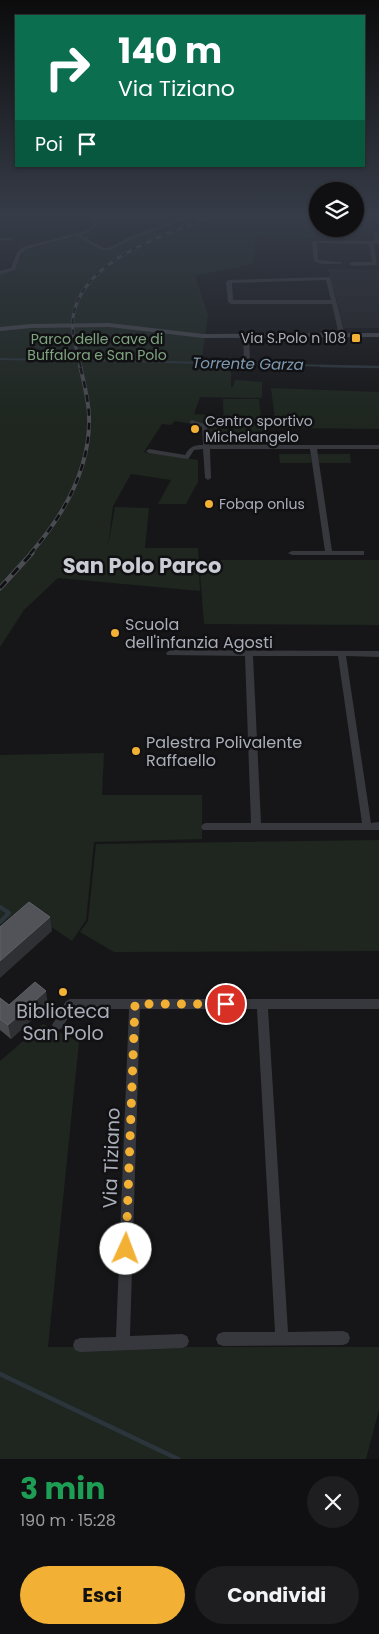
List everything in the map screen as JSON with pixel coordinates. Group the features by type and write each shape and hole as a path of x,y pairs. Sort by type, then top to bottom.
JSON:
{"main road":[{"path":"0,329 36,325 109,325 186,335 379,335"}],"street":[{"path":"229,285 231,302 334,302"},
{"path":"330,285 342,335"},
{"path":"246,336 247,360"},
{"path":"192,422 205,426 208,478"},
{"path":"149,451 188,457 192,449 206,447 379,448"},
{"path":"313,447 329,552"},
{"path":"292,553 361,552"},
{"path":"170,653 379,654"},
{"path":"249,653 256,826"},
{"path":"342,654 367,826"},
{"path":"206,827 379,826"},
{"path":"58,1025 70,1004 379,1004"},
{"name":"Via Tiziano","path":"123,1344 135,1004"},
{"path":"262,1004 282,1338"},
{"path":"223,1339 343,1338"},
{"path":"80,1345 182,1342"}],"shaded area":[{"path":"332,285 379,285 379,328 344,328"}],"green space":[{"name":"Parco delle cave di Buffalora e San Polo","path":"0,285 198,285 208,315 202,358 245,359 246,370 231,370 231,387 233,387 235,380 262,382 262,398 200,397 194,414 221,416 222,429 238,429 224,428 223,399 259,399 262,428 268,428 270,446 208,445 207,427 175,421 171,425 162,424 144,452 198,460 198,482 186,504 158,504 171,480 131,474 113,506 108,547 115,507 149,508 145,548 198,548 200,591 58,578 24,610 0,647"},
{"path":"271,388 379,392 379,429 276,428"},
{"path":"279,454 310,454 312,463 280,463"},
{"path":"318,454 350,454 351,463 319,463"},
{"path":"199,560 379,560 379,625 204,624"},
{"path":"104,753 102,795 202,795 202,839 94,842 86,920 72,941 29,912 0,937 0,755"},
{"path":"379,840 379,951 114,952 80,932 88,921 96,844"},
{"path":"43,1024 79,1042 48,1347 379,1347 379,1410 366,1459 0,1459 0,1061"}],"building":[{"path":"29,902 50,917 0,961 0,927"},
{"path":"35,982 46,991 8,1025 0,1019 0,998 9,1005"}],"waterway":[{"name":"Torrente Garza","path":"0,359 68,360"},
{"name":"Torrente Garza","path":"86,360 362,367"},
{"name":"Torrente Garza","path":"321,366 362,367"},
{"name":"Torrente Garza","path":"362,367 379,367"},
{"name":"Torrente Garza","path":"362,367 374,367"},
{"path":"0,907 9,913 0,922"},
{"path":"0,1374 178,1459"}],"railway":[{"path":"81,367 76,349 73,317 80,297 88,285"},
{"path":"30,554 64,507 73,490 85,454 89,415 80,366"},
{"path":"0,588 32,553"}],"place":[{"name":"Via S.Polo n 108","path":"356,338"},
{"name":"Centro sportivo Michelangelo","path":"195,429"},
{"name":"Fobap onlus","path":"209,504"},
{"name":"Scuola dell'infanzia Agosti","path":"115,633"},
{"name":"Palestra Polivalente Raffaello","path":"136,751"},
{"name":"Biblioteca San Polo","path":"63,992"}],"district":[{"name":"San Polo Parco","path":"142,566"}],"route":[{"path":"126,1249 135,1004 226,1004"}]}
